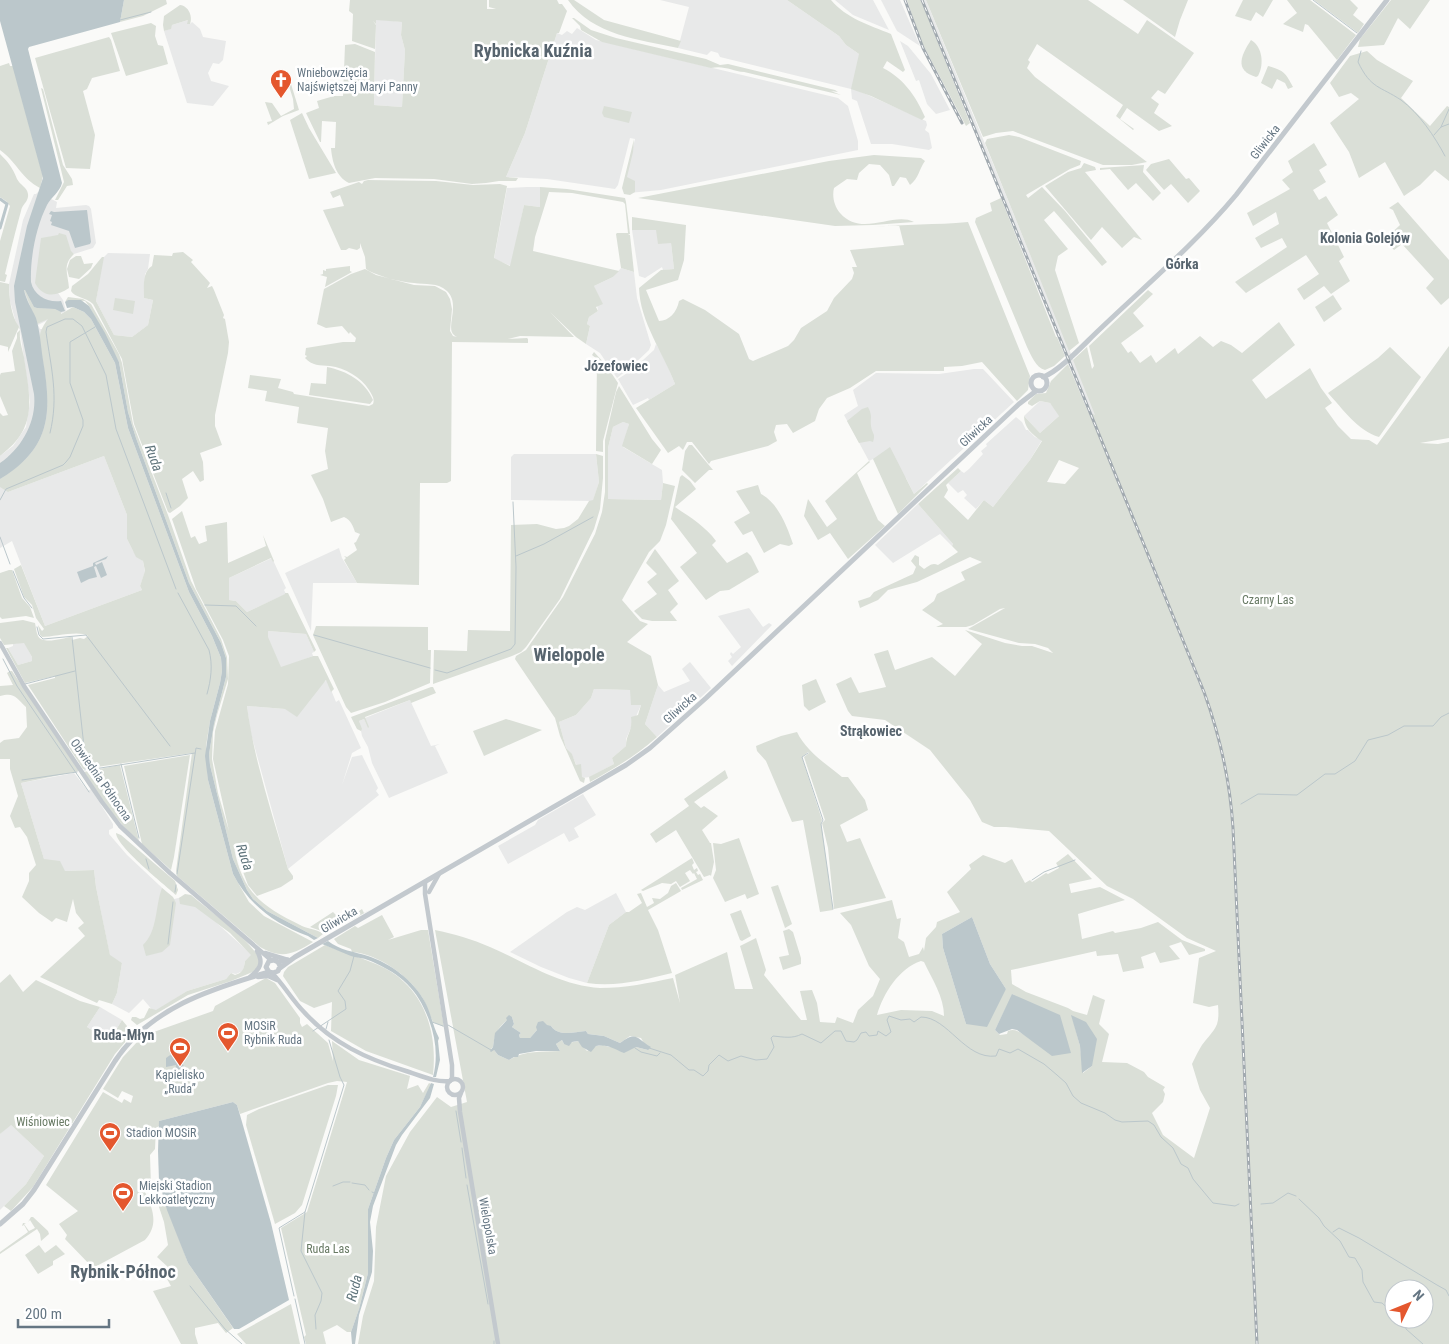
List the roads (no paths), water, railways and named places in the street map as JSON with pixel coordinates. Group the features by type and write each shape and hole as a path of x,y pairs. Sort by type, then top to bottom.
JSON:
{"main road":[{"name":"Gliwicka","path":"1045,379 1218,216 1387,0"},
{"path":"1039,376 1045,379 1044,388 1041,391 1034,389 1031,382 1034,377 1039,376"},
{"name":"Gliwicka","path":"0,1224 24,1204 115,1061 132,1039 153,1020 196,996 272,968 295,957 626,766 650,748 706,698 1034,389"},
{"name":"Obwiednia Północna","path":"0,643 22,682 120,826 141,847 255,947 284,987"},
{"path":"427,892 440,873"},
{"path":"425,882 428,885 427,900 452,1065 452,1078 448,1085 448,1089 452,1094 460,1092 463,1085 456,1076 452,1065"},
{"path":"416,888 427,892"},
{"path":"255,947 266,954 288,960"},
{"path":"249,977 259,969 262,963 255,947"},
{"name":"Gliwicka","path":"272,968 278,962 295,957"},
{"name":"Obwiednia Północna","path":"272,968 280,982 308,1017 338,1042 373,1060 438,1081 451,1081"},
{"path":"249,977 268,976 280,982"},
{"path":"451,1081 459,1080"},
{"name":"Obwiednia Północna","path":"438,1081 448,1089"},
{"name":"Wielopolska","path":"460,1092 460,1112 498,1344"},
{"name":"Wielopolska","path":"452,1094 455,1097 460,1112"}],"waterway":[{"path":"1313,0 1357,33"},
{"path":"120,20 151,12"},
{"path":"1361,51 1358,62 1367,77 1376,86 1408,105 1431,133 1445,156"},
{"path":"1441,127 1449,109"},
{"path":"1434,135 1441,127 1449,124"},
{"path":"0,199 7,204 0,228"},
{"path":"50,433 53,420 54,394 46,332 47,327 65,319 73,319 82,326 106,375 116,429 176,589"},
{"path":"0,500 6,489 63,465 70,457 83,426 83,420 70,383 70,342 95,327"},
{"path":"166,493 171,508"},
{"path":"435,670 447,673 511,649 515,644 516,567 513,502"},
{"path":"516,556 544,544 593,517"},
{"path":"0,537 10,564"},
{"path":"13,571 24,598 32,608"},
{"path":"178,593 209,650 211,672 207,694"},
{"path":"205,605 236,606 256,626"},
{"path":"37,627 39,635 43,639 86,635 170,746"},
{"path":"314,635 430,668"},
{"path":"72,637 85,770"},
{"path":"3,659 17,686 89,792"},
{"path":"25,684 75,671"},
{"path":"1241,804 1258,794 1297,795 1325,774 1335,774 1355,761 1368,740 1388,735 1404,726 1433,726 1441,717 1449,713"},
{"path":"177,874 196,748 201,749"},
{"path":"88,770 195,753"},
{"path":"808,753 802,757 823,820 821,824 833,909"},
{"path":"121,764 139,838"},
{"path":"22,780 77,772"},
{"path":"146,859 149,869"},
{"path":"1032,880 1044,872 1075,860"},
{"path":"175,892 176,885"},
{"path":"168,944 173,902"},
{"path":"313,1031 346,1009 345,1001 338,991 350,971 354,956"},
{"path":"649,1048 671,1055 689,1070 694,1070 703,1076 708,1071 709,1065 719,1055 728,1061 741,1056 756,1060 767,1059 774,1047 771,1038 773,1036 791,1037 802,1034 821,1043 835,1031 841,1031 846,1041 854,1042 861,1033 866,1032 869,1036 877,1035 878,1031 886,1036 891,1032 887,1020 889,1016 901,1020 910,1019 914,1022 921,1017 931,1019 975,1052 996,1056 999,1049 1010,1053 1018,1049 1044,1064 1057,1075 1066,1083 1073,1096 1081,1103 1105,1113 1115,1120 1122,1122 1148,1121 1154,1125 1161,1137 1173,1148 1181,1164 1188,1168 1193,1179 1213,1203 1235,1206 1239,1204"},
{"path":"326,1029 328,1022"},
{"path":"432,1022 443,1026"},
{"path":"448,1025 491,1050"},
{"path":"294,1296 279,1228 305,1212 344,1085 329,1040"},
{"path":"635,1048 641,1052 657,1056 660,1053"},
{"path":"456,1111 461,1142"},
{"path":"462,1148 466,1178"},
{"path":"333,1186 343,1182 350,1182"},
{"path":"352,1183 365,1185 369,1190"},
{"path":"467,1185 488,1304"},
{"path":"1261,1204 1273,1203 1288,1193 1296,1196"},
{"path":"1299,1199 1340,1241 1349,1257 1355,1258 1362,1270 1363,1282 1374,1302 1384,1305"},
{"path":"305,1212 301,1251 322,1293 315,1315 316,1329"},
{"path":"1333,1232 1339,1228 1359,1238 1446,1290 1449,1296"},
{"path":"190,1286 225,1329 242,1344"},
{"path":"295,1299 305,1344"},
{"path":"1406,1329 1423,1344"}],"railway":[{"path":"905,0 923,48 962,123"},
{"path":"922,0 1204,692 1215,725 1227,776 1233,828 1257,1344"}],"place":[{"name":"Wniebowzięcia Najświętszej Maryi Panny","path":"281,99"},
{"name":"MOSiR Rybnik Ruda","path":"228,1052"},
{"name":"Kąpielisko „Ruda”","path":"180,1067"},
{"name":"Stadion MOSiR","path":"110,1152"},
{"name":"Miejski Stadion Lekkoatletyczny","path":"123,1212"}],"district":[{"name":"Rybnicka Kuźnia","path":"533,51"},
{"name":"Kolonia Golejów","path":"1365,238"},
{"name":"Górka","path":"1182,264"},
{"name":"Józefowiec","path":"616,366"},
{"name":"Wielopole","path":"569,655"},
{"name":"Strąkowiec","path":"871,731"},
{"name":"Ruda-Młyn","path":"124,1035"},
{"name":"Rybnik-Północ","path":"123,1272"}],"water label":[{"name":"Ruda","path":"154,458"},
{"name":"Ruda","path":"245,857"},
{"name":"Ruda","path":"354,1288"}],"park label":[{"name":"Czarny Las","path":"1268,600"},
{"name":"Wiśniowiec","path":"43,1122"},
{"name":"Ruda Las","path":"328,1249"}]}
